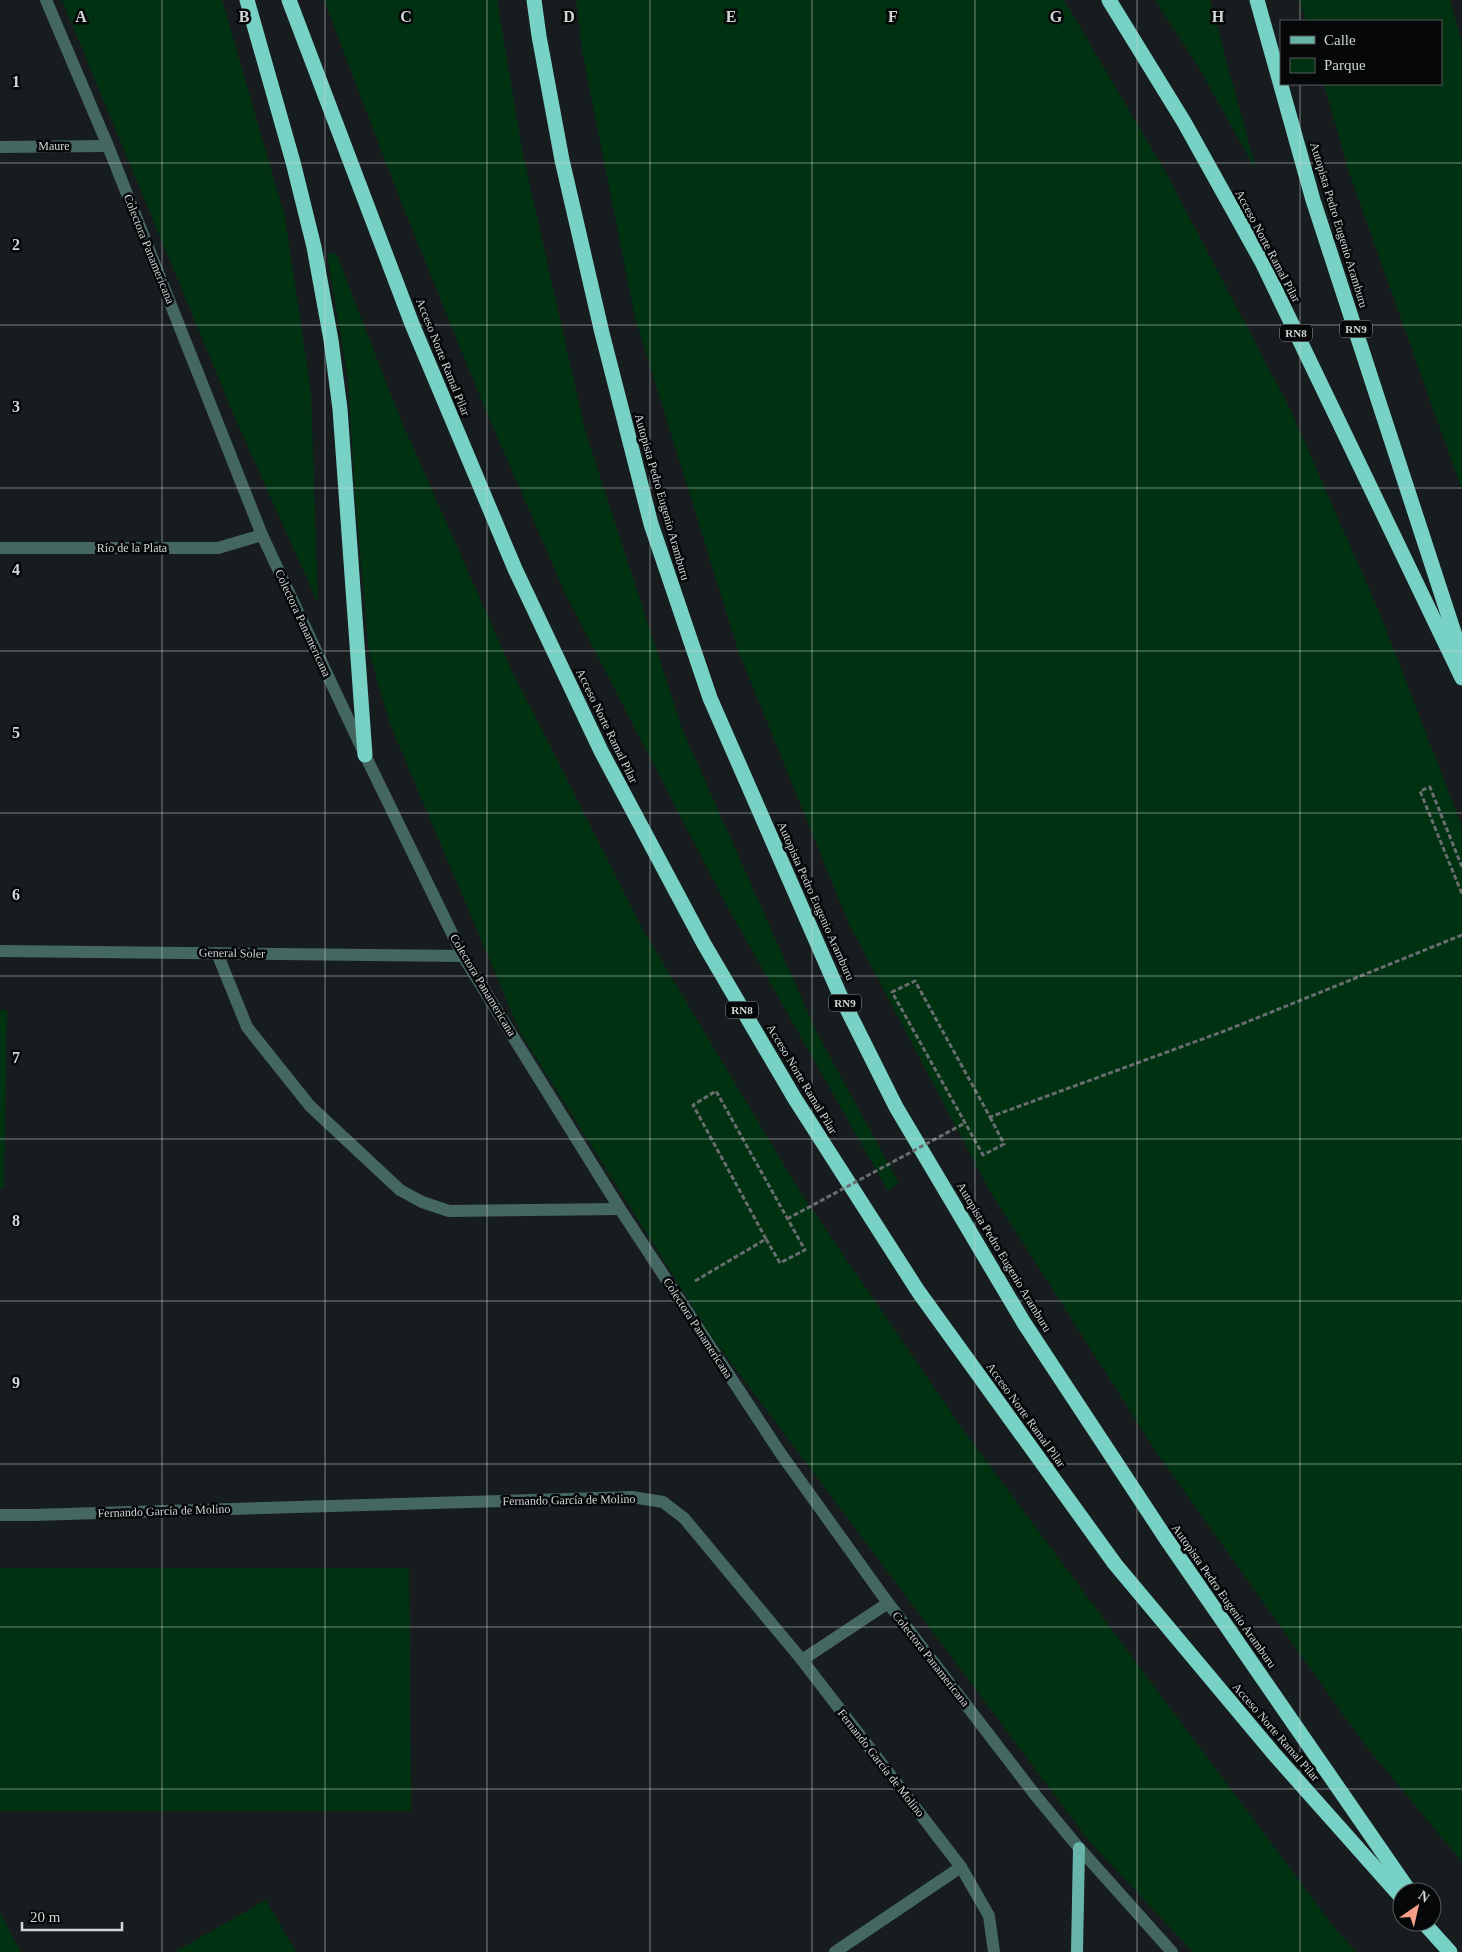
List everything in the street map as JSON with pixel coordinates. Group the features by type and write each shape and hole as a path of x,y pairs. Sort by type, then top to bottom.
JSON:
{"highway":[{"path":"247,0 294,162 314,247 331,340 340,409 365,755"},
{"name":"Acceso Norte Ramal Pilar","path":"289,0 412,324 515,569 601,751 704,944 794,1099 918,1291 1115,1564 1274,1754 1392,1887"},
{"name":"Autopista Pedro Eugenio Aramburu","path":"534,0 562,160 602,333 651,524 710,698 839,993 896,1107 1024,1323 1167,1540 1403,1882"},
{"name":"Acceso Norte Ramal Pilar","path":"1109,0 1184,122 1262,262 1462,678"},
{"name":"Autopista Pedro Eugenio Aramburu","path":"1257,0 1280,81"},
{"name":"Autopista Pedro Eugenio Aramburu","path":"1281,85 1314,200 1462,657"},
{"path":"1432,1932 1451,1952"},
{"path":"1438,1932 1451,1952"}],"main road":[{"path":"1077,1952 1079,1848"}],"street":[{"name":"Colectora Panamericana","path":"46,0 108,146 262,535 365,755 463,956 620,1209 781,1454 888,1603 1036,1796 1079,1848 1172,1952"},
{"name":"Maure","path":"0,146 108,146"},
{"name":"Río de la Plata","path":"0,548 218,548 262,535"},
{"name":"General Soler","path":"0,951 463,956"},
{"path":"217,953 247,1027 310,1106 400,1190 422,1202 449,1211 620,1209"},
{"name":"Fernando García de Molino","path":"0,1515 632,1497 663,1502 684,1518 802,1660 961,1867 990,1916 994,1952"},
{"path":"802,1660 888,1603"},
{"path":"835,1952 961,1867"}],"path":[{"path":"1462,867 1430,787 1420,791 1462,894"},
{"path":"990,1117 1227,1030 1462,935"},
{"path":"915,981 990,1117 1004,1144 983,1155 892,992 915,981"},
{"path":"716,1091 804,1250 780,1264 766,1239 693,1105 716,1091"},
{"path":"787,1219 965,1122"},
{"path":"674,1292 766,1239"}],"green space":[{"path":"62,0 222,0 285,217 311,393 318,603 236,420"},
{"path":"324,0 497,0 523,155 585,430 682,729 818,1035 899,1183 888,1191 727,906 566,595 484,406 398,194"},
{"path":"576,0 1064,0 1166,173 1290,409 1380,614 1462,827 1462,1862 1362,1741 1155,1450 990,1191 849,924 738,650 635,317 583,56"},
{"path":"1155,0 1210,0 1256,170 1198,66"},
{"path":"1300,0 1450,0 1462,43 1462,490 1350,175 1324,85 1442,85 1442,20 1306,20"},
{"path":"336,253 400,418 512,671 642,928 800,1192 966,1434 1332,1925 1356,1952 1193,1952 1089,1841 712,1337 521,1034 390,724 369,652 355,494 348,380 327,254"},
{"path":"0,1010 7,1010 4,1188 0,1188"},
{"path":"0,1568 409,1568 411,1811 0,1811"},
{"path":"266,1900 296,1952 175,1952"},
{"path":"0,1913 21,1952 0,1952"}]}
